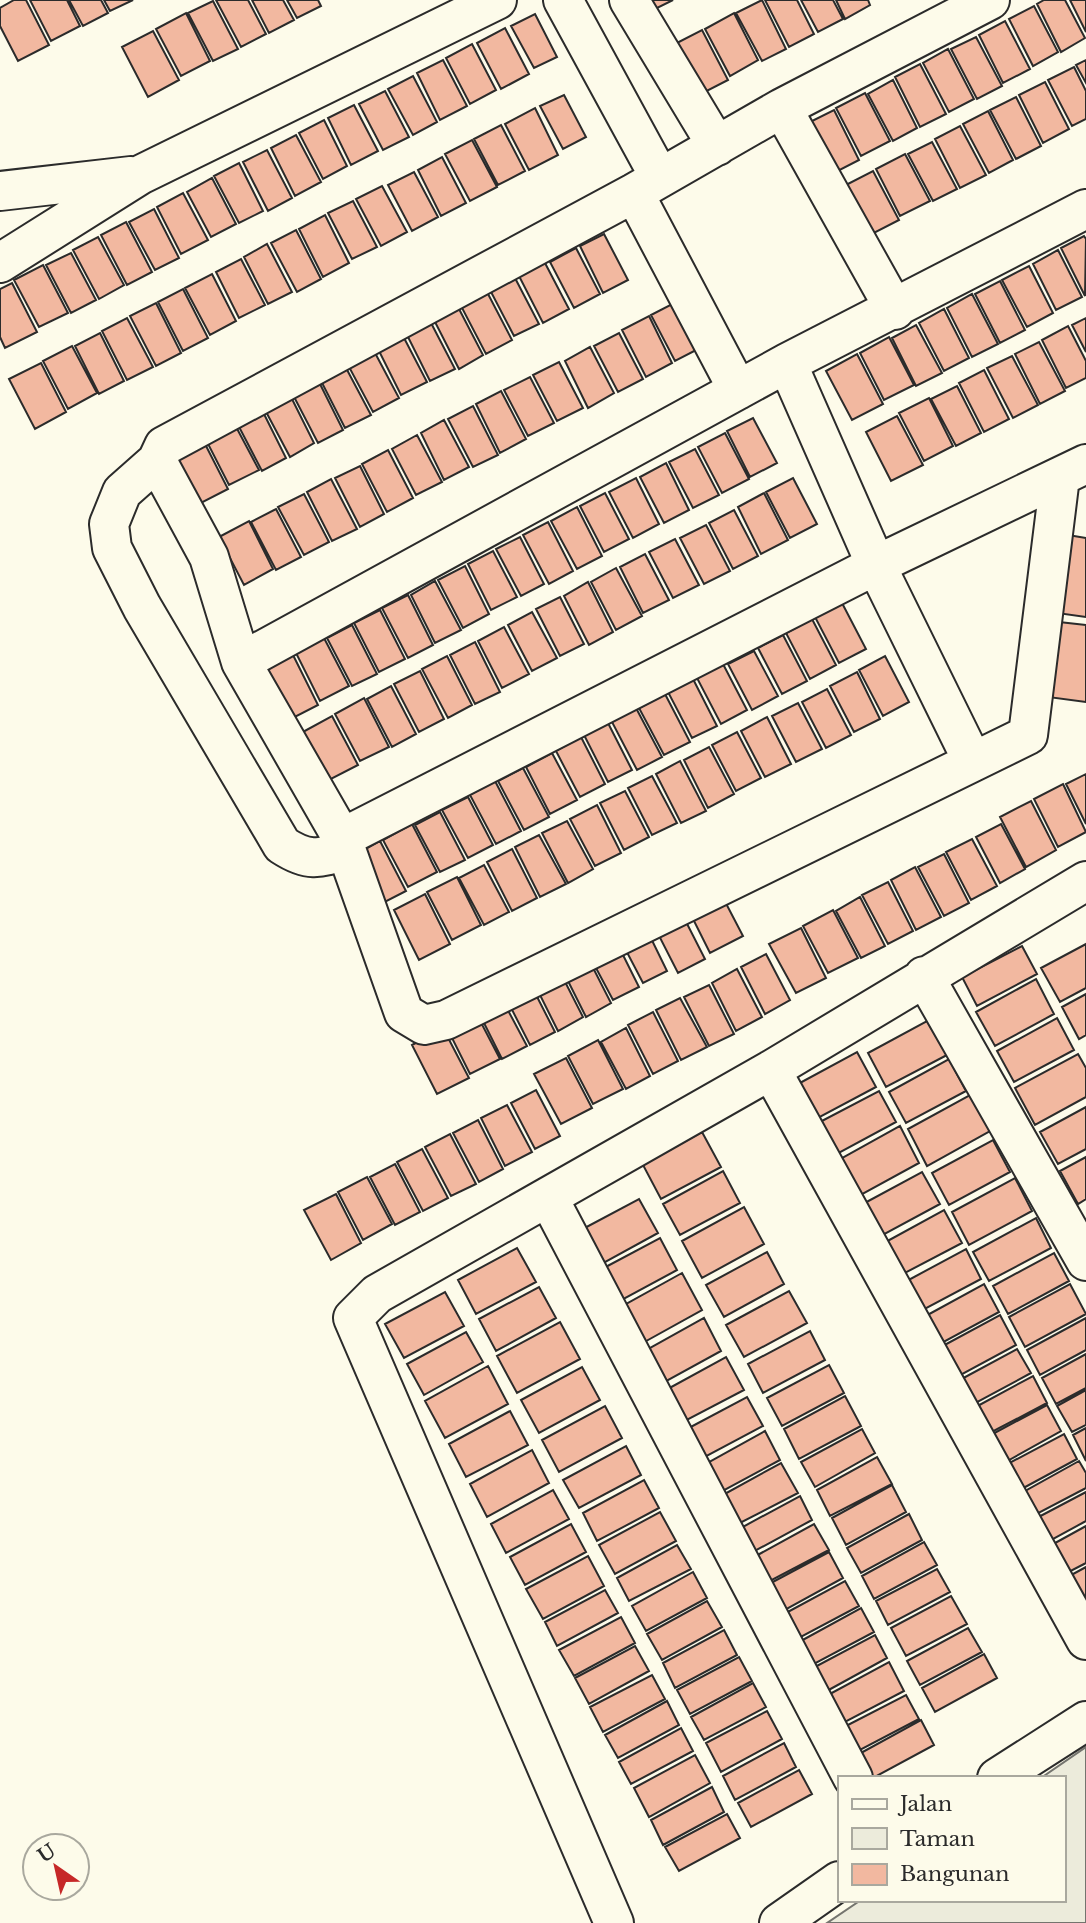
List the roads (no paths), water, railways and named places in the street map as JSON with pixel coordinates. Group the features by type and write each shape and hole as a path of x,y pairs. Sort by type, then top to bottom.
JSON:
{"street":[{"path":"0,263 140,175 496,0"},
{"path":"563,0 738,390"},
{"path":"629,0 717,146"},
{"path":"990,0 782,108 647,186 181,433 164,446 157,461 122,492 109,524 112,548 142,607 282,845 296,854 318,859 876,565 1073,471"},
{"path":"782,108 895,310"},
{"path":"0,191 140,175"},
{"path":"240,662 787,363 895,310 1086,209"},
{"path":"787,363 876,565 972,762"},
{"path":"157,461 209,557 240,662 344,844 404,1013 424,1025 446,1020 1028,735 1073,471"},
{"path":"614,1923 353,1318 377,1294 549,1199 771,1070 1086,881"},
{"path":"924,976 1086,1261"},
{"path":"771,1070 1086,1640"},
{"path":"549,1199 852,1776"},
{"path":"1001,1776 1086,1721"},
{"path":"779,1923 838,1882"}]}
